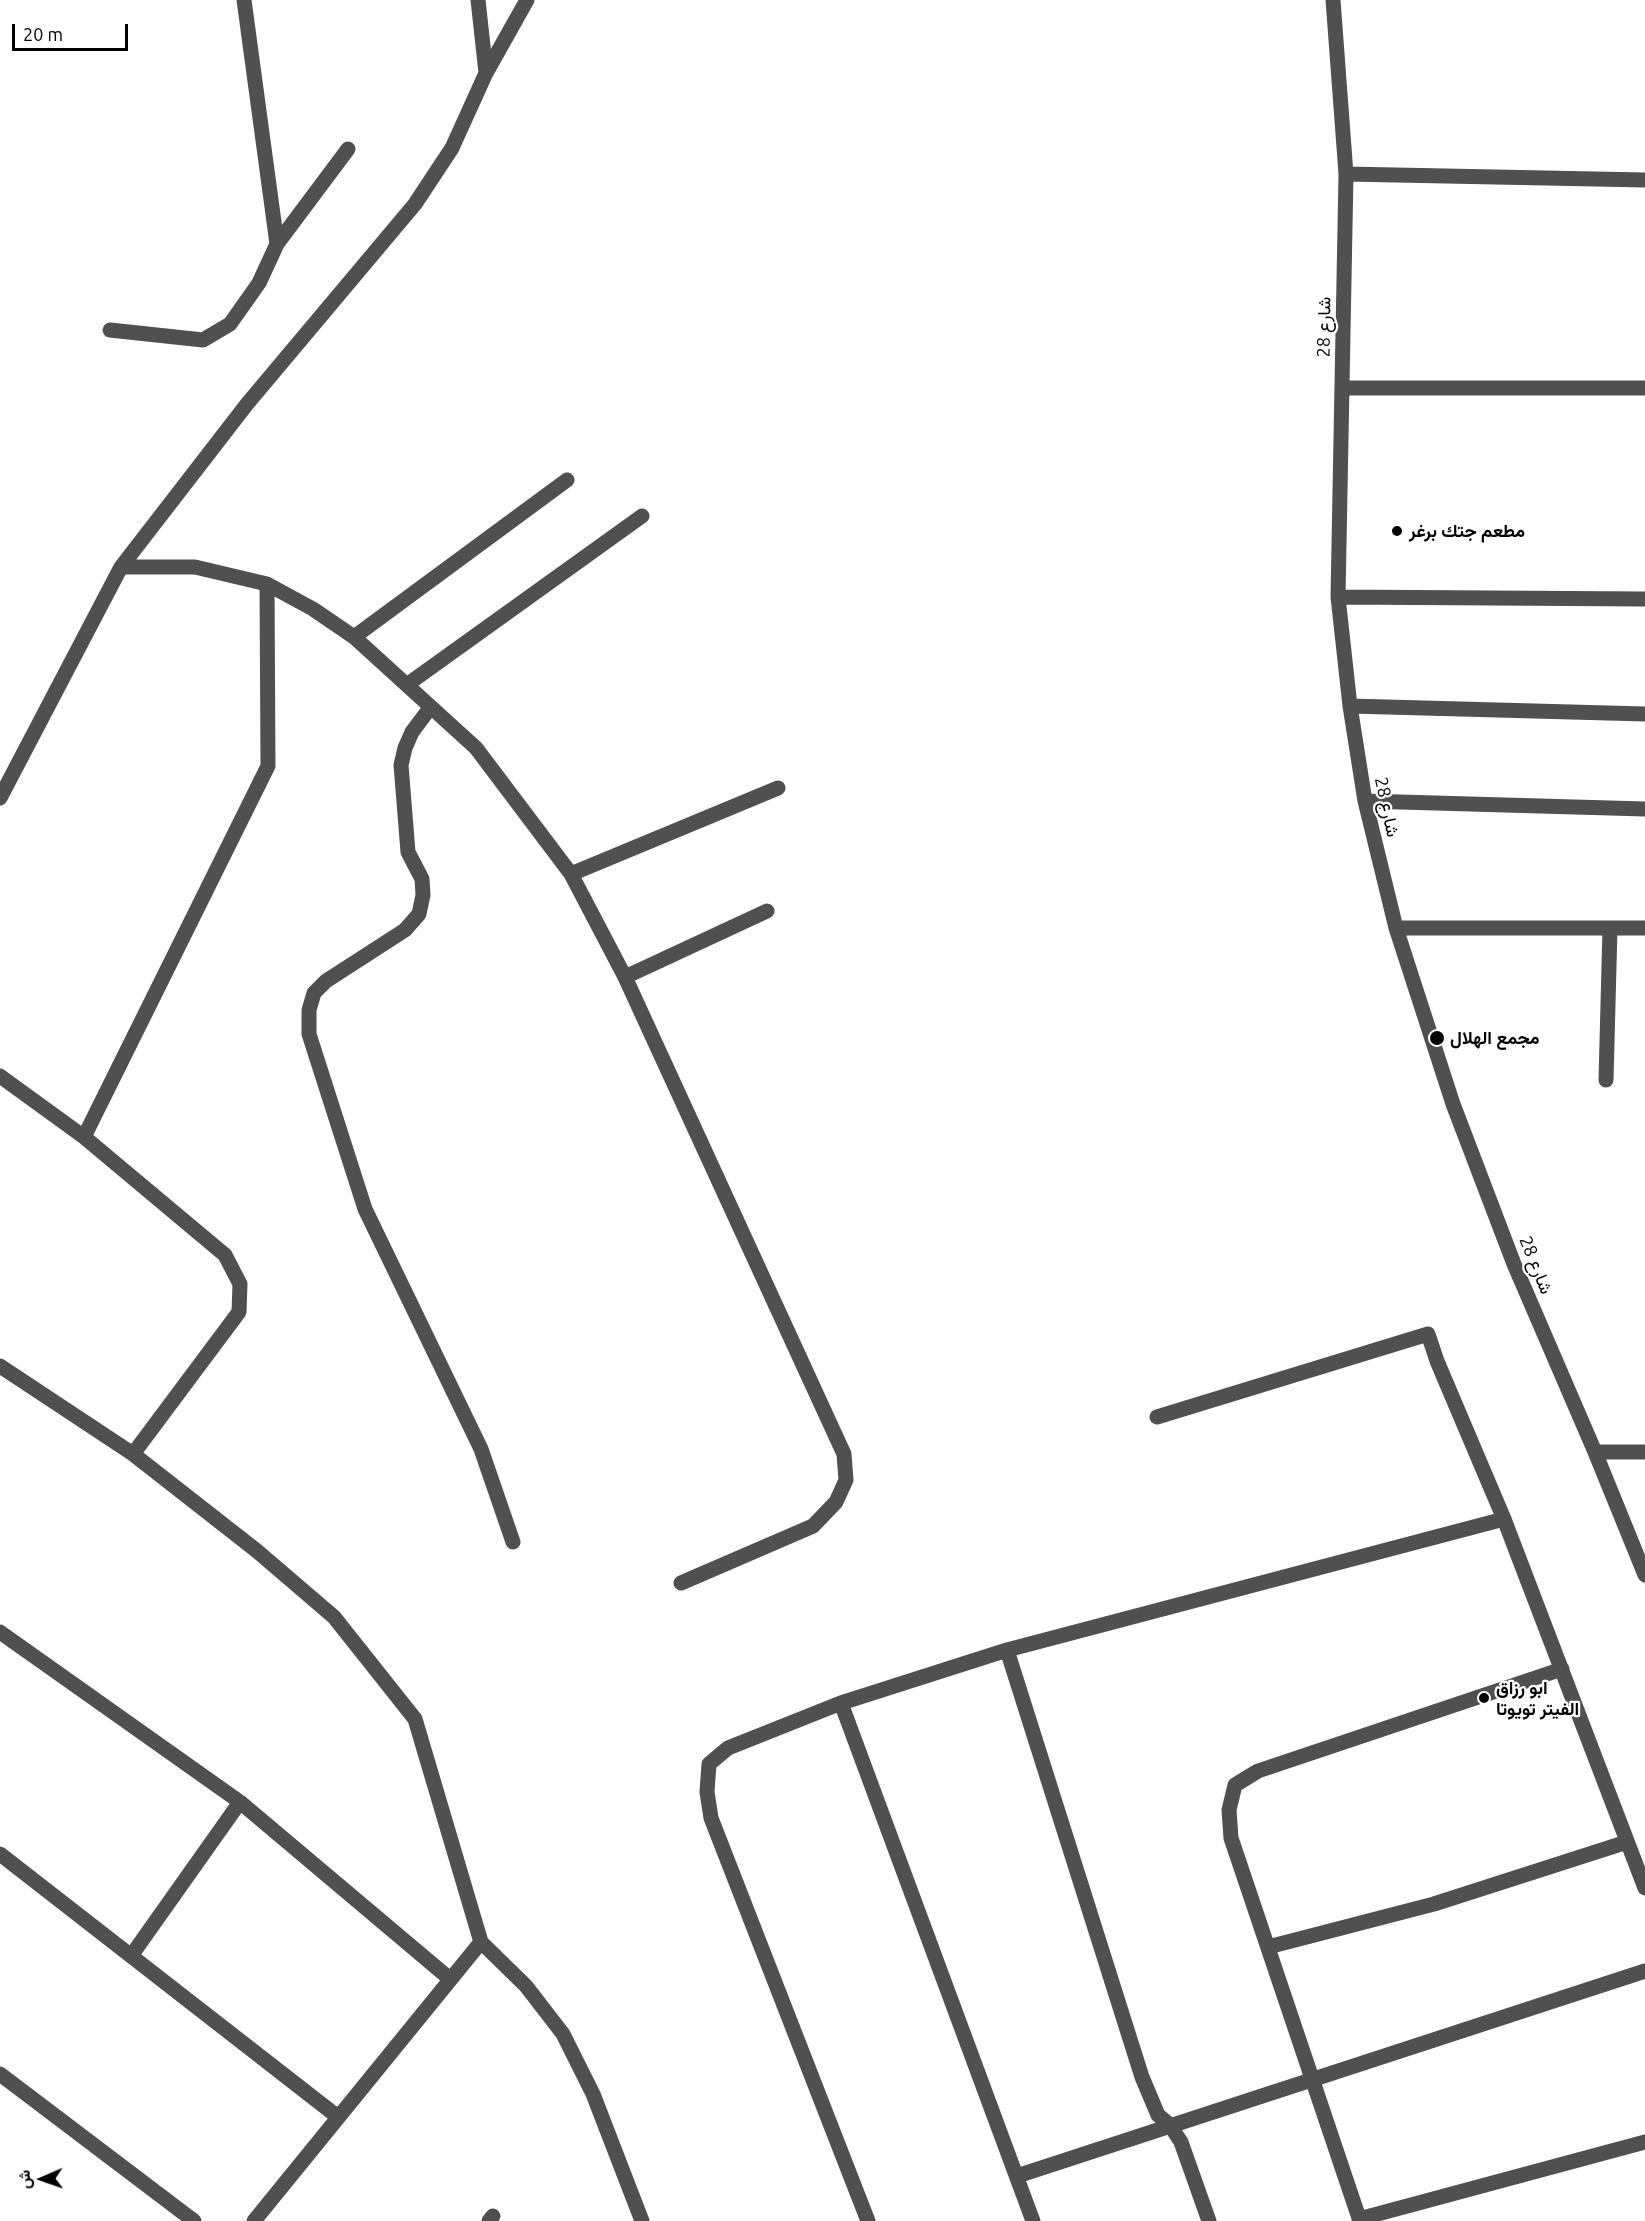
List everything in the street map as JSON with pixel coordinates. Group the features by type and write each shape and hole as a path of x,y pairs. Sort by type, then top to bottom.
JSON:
{"street":[{"path":"244,0 277,244"},
{"path":"477,0 486,73"},
{"path":"1,792 121,567 247,404 414,204 452,148 486,73 527,0"},
{"name":"شارع 28","path":"1333,0 1346,174 1338,597 1350,706 1365,801 1396,927 1461,1125 1514,1264 1645,1575"},
{"path":"110,330 203,340 230,324 259,283 277,244 348,149"},
{"path":"1346,174 1645,180"},
{"path":"1342,388 1645,388"},
{"path":"354,637 567,480"},
{"path":"408,684 642,516"},
{"path":"121,567 195,567 267,584 313,609 354,637 476,748 571,874 625,977 844,1454 846,1480 836,1502 813,1526 681,1583"},
{"path":"84,1137 268,766 267,584"},
{"path":"1338,597 1645,599"},
{"path":"1350,706 1645,714"},
{"path":"430,708 412,732 401,765 408,852 422,879 423,895 419,914 405,930 326,981 314,993 309,1010 309,1034 365,1209 481,1449 513,1542"},
{"path":"571,874 778,788"},
{"path":"1365,801 1645,809"},
{"path":"625,977 767,911"},
{"path":"1396,927 1645,928"},
{"path":"1606,1080 1610,928"},
{"path":"0,1076 84,1137 225,1255 240,1284 239,1312 133,1454"},
{"path":"1157,1417 1428,1334 1437,1361 1504,1520 1645,1888"},
{"path":"0,1366 133,1454 257,1551 334,1617 415,1719 481,1942 526,1986 563,2034 593,2094 642,2221"},
{"path":"1595,1452 1645,1452"},
{"path":"868,2221 711,1818 707,1791 709,1764 728,1748 841,1703 1007,1650 1504,1520"},
{"path":"0,1632 240,1802 450,1980"},
{"path":"1007,1650 1142,2077 1158,2115 1170,2125 1181,2142 1209,2221"},
{"path":"1562,1670 1258,1771 1235,1785 1228,1810 1232,1838 1359,2220 1645,2142"},
{"path":"841,1703 1033,2221"},
{"path":"131,1956 240,1802"},
{"path":"1268,1947 1434,1904 1627,1842"},
{"path":"0,1854 338,2117"},
{"path":"254,2221 481,1942"},
{"path":"1017,2176 1645,1971"},
{"path":"0,2074 194,2221"}],"place":[{"name":"مطعم جتك برغر","path":"1397,531"},
{"name":"مجمع الهلال","path":"1437,1038"},
{"name":"ابو رزاق الفيتر تويوتا","path":"1484,1698"}]}
